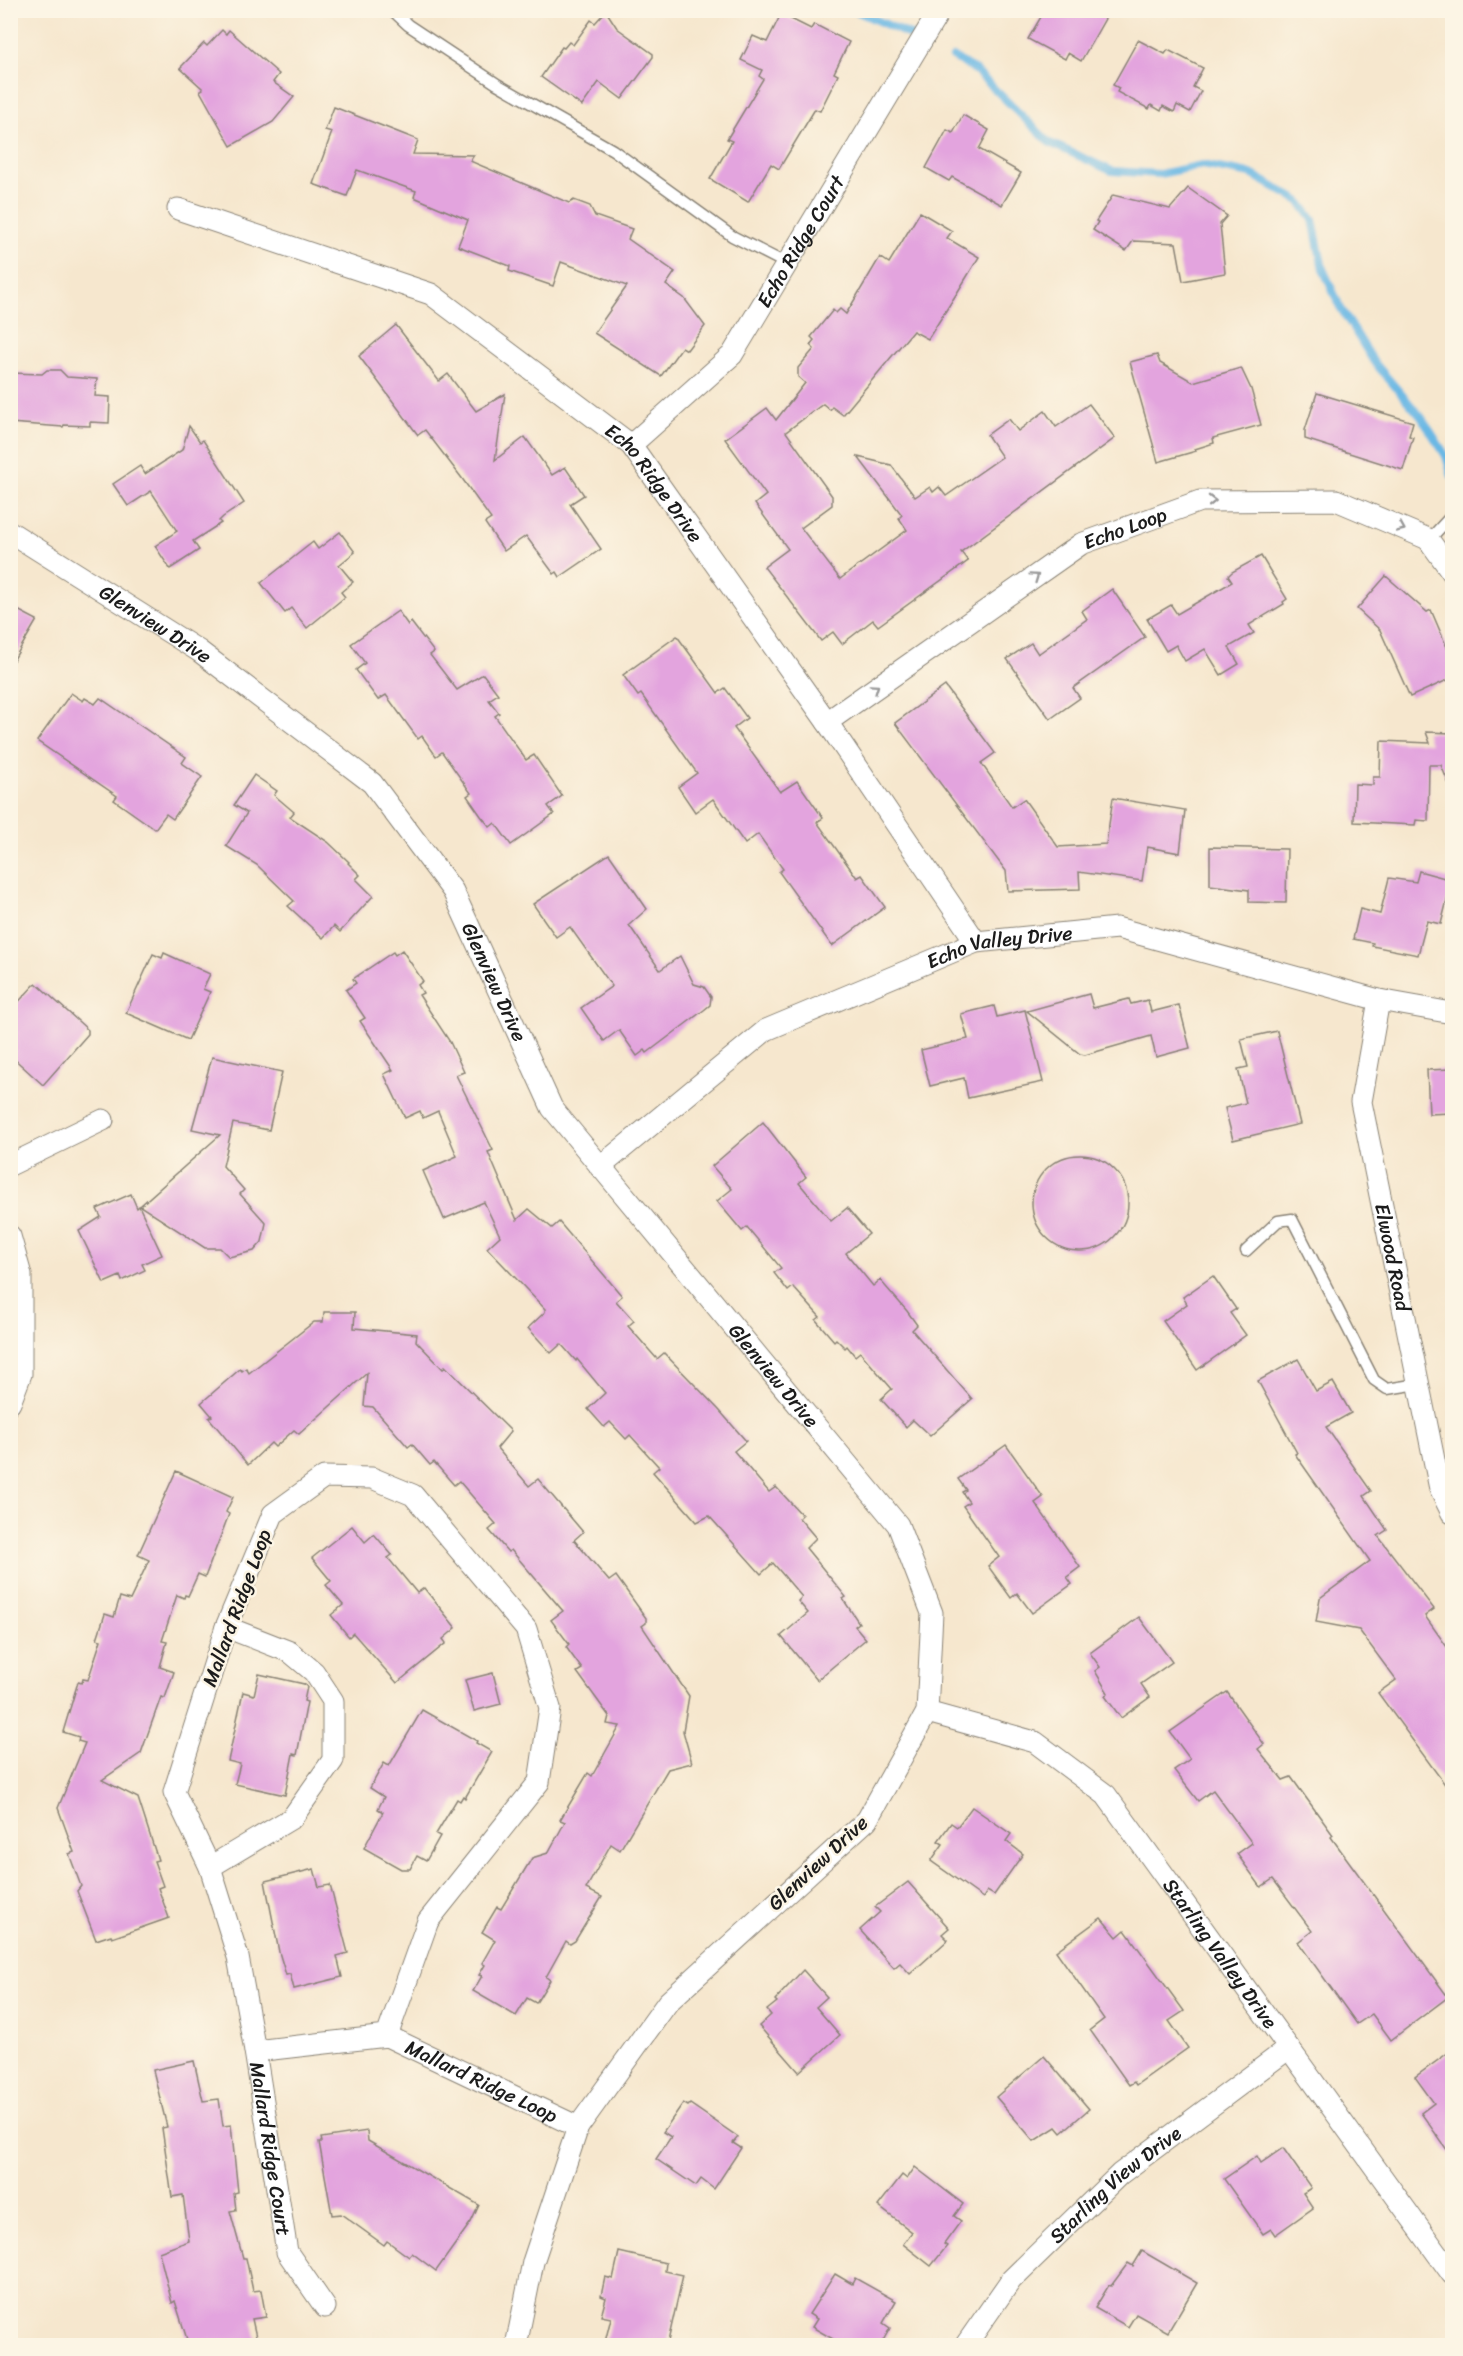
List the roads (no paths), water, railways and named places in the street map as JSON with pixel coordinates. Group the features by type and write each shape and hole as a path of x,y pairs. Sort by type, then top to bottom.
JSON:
{"street":[{"name":"Echo Ridge Court","path":"631,445 732,355 940,10"},
{"name":"Echo Ridge Drive","path":"178,210 431,294 631,445 827,722 976,942"},
{"name":"Echo Loop","path":"827,722 1081,544 1200,501 1336,500 1429,540"},
{"name":"Glenview Drive","path":"10,532 198,651 372,783 453,891 552,1108 898,1525 932,1612 927,1712 867,1820 668,2002 578,2127 533,2262 516,2346"},
{"path":"1429,540 1452,572"},
{"name":"Echo Valley Drive","path":"600,1167 766,1030 976,942 1117,928 1379,1000 1452,1013"},
{"name":"Elwood Road","path":"1379,1000 1361,1102 1440,1489 1452,1513"},
{"path":"10,1165 103,1120"},
{"path":"10,1236 21,1275 21,1374 10,1403"},
{"name":"Mallard Ridge Loop","path":"387,2036 429,1921 539,1782 550,1708 526,1629 413,1495 372,1478 324,1477 273,1514 226,1627 174,1792 210,1867 238,1958 255,2051 387,2036 578,2127"},
{"path":"210,1867 292,1818 333,1760 333,1701 314,1672 290,1652 226,1627"},
{"name":"Starling Valley Drive","path":"927,1712 1035,1742 1106,1795 1452,2274"},
{"name":"Starling View Drive","path":"965,2346 1011,2280 1120,2174 1289,2048"},
{"name":"Mallard Ridge Court","path":"255,2051 286,2252 325,2307"}],"lane":[{"path":"392,10 408,25 497,84 613,150 732,236 787,264"},
{"path":"1429,540 1452,515"},
{"path":"1246,1251 1278,1221 1292,1219 1374,1380 1388,1389 1418,1384"}],"waterway":[{"path":"854,10 912,36"},
{"path":"953,57 975,70 1050,143 1112,171 1160,174 1202,165 1251,174 1299,201 1313,220 1323,269 1340,307 1374,362 1422,418 1446,456 1452,476"}]}
